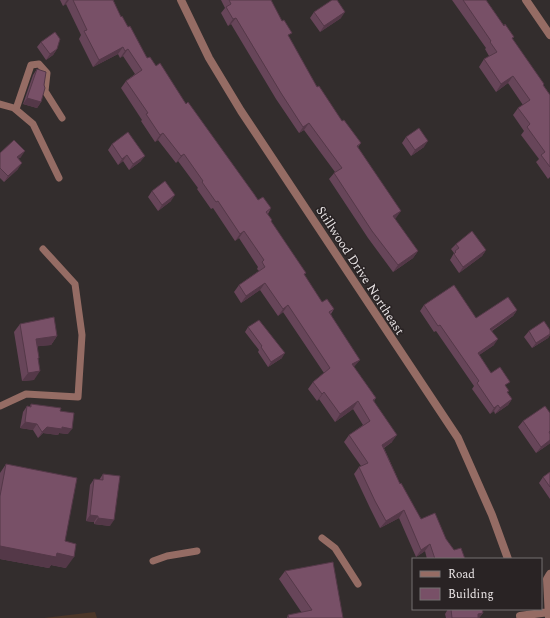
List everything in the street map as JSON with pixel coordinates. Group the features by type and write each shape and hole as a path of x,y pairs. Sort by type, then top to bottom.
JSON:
{"street":[{"name":"Stillwood Drive Northeast","path":"180,0 209,58 241,111 458,438 492,514 508,558"},
{"path":"526,0 550,35"},
{"path":"520,614 549,615 547,579 550,574"}],"lane":[{"path":"16,109 31,65 39,64 47,73 45,91 62,118"},
{"path":"0,104 16,109 33,124 58,178"},
{"path":"0,406 26,394 78,397 82,335 75,284 43,249"},
{"path":"322,538 335,548 358,584"},
{"path":"153,561 167,556 197,551"}],"shaded area":[{"path":"95,612 97,618 44,618"}],"building":[{"path":"73,0 113,0 121,17 122,16 128,27 130,26 147,58 150,57 156,66 160,63 186,104 188,102 258,200 263,197 271,208 266,212 306,273 304,274 322,302 327,299 334,309 329,312 360,360 352,364 376,398 373,400 397,435 382,445 400,484 401,483 421,519 435,513 446,539 454,550 461,548 465,558 435,558 430,544 421,550 404,510 386,521 359,467 368,463 349,435 370,421 358,401 340,414 324,392 322,394 313,382 330,368 288,305 283,309 265,283 246,296 239,285 265,267 262,262 264,260 244,231 240,234 218,201 216,202 202,182 203,181 184,154 181,156 163,133 160,135 146,114 148,113 126,81 142,70 128,49 125,51 123,47 99,60 84,31 87,30"},
{"path":"229,0 271,0 282,21 284,20 292,33 288,35 317,87 319,86 342,121 344,120 361,143 357,146 401,211 393,216 418,251 398,265 372,231 334,173 342,168 309,123 303,127 236,18 233,19 226,7 231,4"},
{"path":"332,0 337,0 345,12 324,26 314,12"},
{"path":"463,0 486,0 504,26 505,24 514,37 512,38 550,95 550,167 541,155 545,152 527,127 530,124 518,108 530,100 513,76 501,84 484,59 497,52"},
{"path":"55,32 60,39 57,49 50,54 41,42"},
{"path":"37,69 46,72 45,88 41,102 27,98"},
{"path":"419,128 428,141 415,150 406,137"},
{"path":"128,132 145,156 133,164 127,155 122,159 112,144"},
{"path":"14,140 25,151 17,157 22,163 8,176 0,168 0,153"},
{"path":"165,181 175,195 162,205 152,191"},
{"path":"472,231 486,250 463,267 454,254 459,248 456,244"},
{"path":"454,285 476,318 508,297 517,310 490,329 498,339 478,353 491,373 500,367 510,382 505,385 509,391 507,392 512,399 500,408 498,405 494,408 477,383 479,381 440,325 438,326 424,305"},
{"path":"54,317 57,336 36,339 40,371 28,373 20,324"},
{"path":"259,320 285,353 271,362 261,347 262,346 248,327"},
{"path":"544,321 550,330 550,334 536,343 529,331"},
{"path":"31,404 61,408 60,411 74,413 72,429 47,427 42,432 37,424 25,422 27,406 31,407"},
{"path":"545,406 550,413 550,440 541,447 523,421"},
{"path":"6,464 77,478 65,541 76,544 74,557 57,553 56,557 0,546 0,496"},
{"path":"550,472 550,487 543,477"},
{"path":"103,474 120,476 114,520 98,518 98,516 90,515 94,479 103,480"},
{"path":"333,562 343,618 289,618 288,615 312,610 285,571"},
{"path":"451,610 482,610 483,613 478,614 478,618 452,618"}]}
